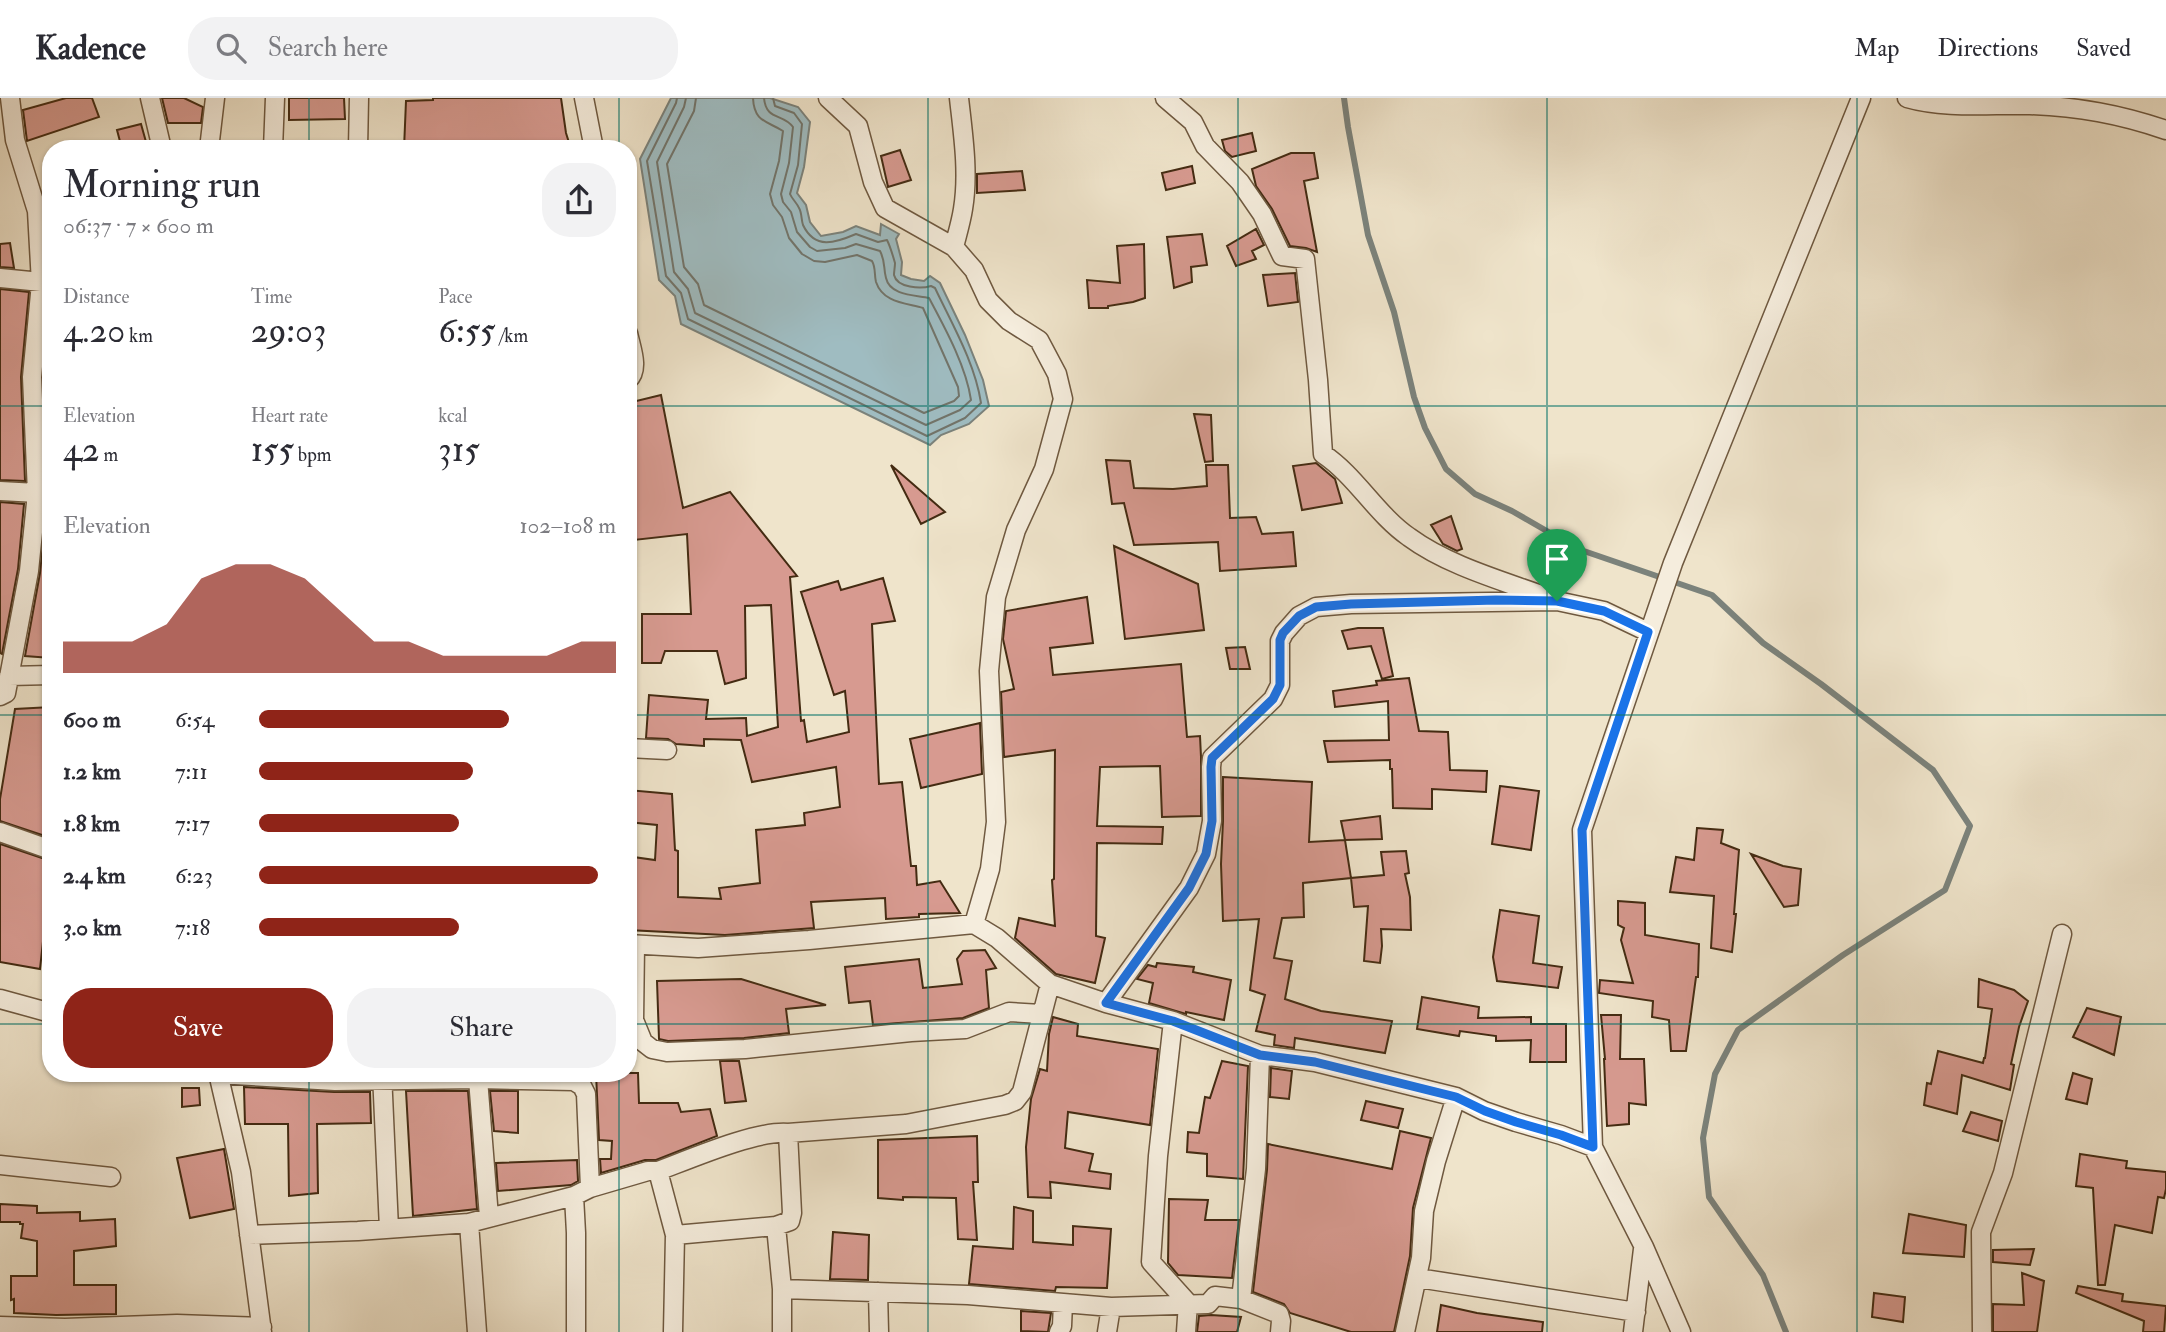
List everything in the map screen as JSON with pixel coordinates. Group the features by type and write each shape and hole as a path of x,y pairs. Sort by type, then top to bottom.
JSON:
{"street":[{"path":"10,98 8,141 42,206"},
{"path":"150,98 160,140"},
{"path":"210,140 215,98"},
{"path":"273,140 275,98"},
{"path":"358,140 359,98"},
{"path":"584,98 591,140"},
{"path":"828,98 858,126 873,182 885,208 954,247 974,271 988,300 1009,321 1039,340 1057,374 1063,399 1044,469 1016,530 996,597 989,671 996,822 990,869 974,924"},
{"path":"954,247 963,208 965,179 959,98"},
{"path":"1165,98 1193,122 1205,146 1240,182 1262,214 1282,256 1305,259 1323,454 1338,464 1393,524 1410,538 1475,570 1557,601 1604,611 1648,632"},
{"path":"1681,1332 1644,1247 1593,1147 1582,830 1673,563 1861,98"},
{"path":"1907,98 1944,103 2088,109 2127,117 2166,130"},
{"path":"0,278 42,283"},
{"path":"0,696 6,693 29,571 37,493 32,377 42,310"},
{"path":"32,377 42,375"},
{"path":"0,491 37,493"},
{"path":"1106,1003 1189,888 1206,854 1212,821 1212,758 1273,699 1280,685 1280,640 1299,616 1316,607 1351,604 1557,601"},
{"path":"9,676 42,676"},
{"path":"637,748 667,750"},
{"path":"0,832 42,846"},
{"path":"637,944 698,948 974,924 997,938 1049,985 1173,1021 1260,1055 1315,1062 1456,1097 1485,1111 1593,1147"},
{"path":"1982,1332 1981,1231 2003,1173 2062,933"},
{"path":"249,1235 469,1223 574,1196 590,1188 648,1171 658,1171 742,1141 778,1132 906,1124 977,1112 1016,1101 1022,1092 1049,985"},
{"path":"0,999 42,1007"},
{"path":"637,1027 643,1042 652,1049 667,1052 746,1049 965,1029 1009,1012 1041,1014"},
{"path":"1173,1021 1158,1156 1151,1262 1188,1303 1186,1332"},
{"path":"1241,1299 1256,1169 1260,1055"},
{"path":"0,1326 84,1328 177,1324 262,1329 241,1172 220,1082"},
{"path":"382,1082 389,1229"},
{"path":"470,1082 489,1217"},
{"path":"575,1082 582,1086 586,1094 590,1188"},
{"path":"1405,1332 1421,1258 1423,1211 1456,1097"},
{"path":"675,1236 776,1226 790,1221 788,1133"},
{"path":"0,1165 111,1177"},
{"path":"658,1171 675,1236 673,1332"},
{"path":"574,1196 576,1332"},
{"path":"469,1223 477,1332"},
{"path":"776,1226 782,1289 782,1332"},
{"path":"1633,1332 1644,1247"},
{"path":"1418,1278 1636,1312"},
{"path":"782,1289 968,1295 1111,1307 1208,1304 1215,1296 1241,1299 1279,1314 1280,1332"},
{"path":"878,1292 879,1332"},
{"path":"1059,1332 1062,1326 1063,1303"},
{"path":"1107,1332 1111,1307"}],"water":[{"path":"671,98 770,98 798,107 810,122 804,167 797,193 806,205 810,222 821,236 843,232 856,226 880,235 881,224 899,234 896,239 902,262 901,275 924,281 930,276 940,283 983,380 989,406 969,424 941,435 930,445 681,324 675,296 659,280 640,159"}],"building":[{"path":"66,98 92,98 99,117 27,141 23,110"},
{"path":"162,98 184,98 203,107 201,123 168,123"},
{"path":"289,98 344,98 345,119 289,120"},
{"path":"561,98 568,140 404,140 406,101"},
{"path":"141,124 145,140 120,140 117,130"},
{"path":"1252,133 1256,151 1232,157 1225,151 1222,140"},
{"path":"900,150 911,180 888,187 881,156"},
{"path":"1291,153 1314,153 1318,178 1304,181 1317,252 1290,246 1272,209 1256,186 1252,169"},
{"path":"1192,166 1195,183 1166,190 1162,173"},
{"path":"1022,171 1025,190 977,193 977,174"},
{"path":"1256,229 1264,245 1252,251 1256,259 1236,266 1227,246"},
{"path":"1202,234 1207,265 1191,267 1192,282 1174,288 1167,237"},
{"path":"10,243 14,268 0,267 0,244"},
{"path":"1144,244 1145,298 1108,308 1089,308 1087,280 1120,283 1117,246"},
{"path":"1295,273 1298,302 1268,306 1263,275"},
{"path":"0,289 29,292 21,377 25,481 0,480"},
{"path":"661,395 683,508 730,492 797,576 790,577 801,721 804,720 807,742 849,732 845,691 834,695 801,592 838,581 841,590 883,578 895,621 872,624 879,784 902,782 911,866 916,866 917,885 940,881 960,913 919,914 919,917 886,919 885,898 811,902 814,928 725,935 637,930 637,858 655,860 657,825 637,823 637,791 672,794 675,850 678,851 678,897 721,899 719,888 760,883 756,830 805,825 804,813 840,807 836,767 752,782 741,740 704,739 704,746 646,738 649,695 708,700 706,719 746,718 747,736 778,727 771,605 745,606 746,678 725,684 717,651 665,651 661,663 642,663 642,614 691,614 687,534 637,540 637,401"},
{"path":"1194,414 1211,415 1213,461 1205,462"},
{"path":"1106,460 1130,461 1134,488 1207,486 1206,465 1228,465 1230,518 1256,517 1262,534 1293,532 1296,566 1220,571 1218,542 1134,545 1124,503 1112,504"},
{"path":"1316,463 1335,479 1342,503 1302,510 1293,466"},
{"path":"891,465 945,512 921,524"},
{"path":"0,502 24,504 18,569 2,654 0,653"},
{"path":"1451,516 1462,549 1457,551 1443,544 1431,525"},
{"path":"1114,546 1198,584 1204,630 1125,639"},
{"path":"42,553 42,657 25,656"},
{"path":"1087,597 1093,643 1050,648 1053,675 1181,664 1187,737 1200,736 1201,757 1201,816 1162,817 1160,766 1100,767 1097,826 1163,827 1162,844 1097,843 1096,936 1105,938 1095,983 1056,974 1015,938 1019,918 1055,926 1052,880 1055,750 1004,757 1001,692 1014,689 1003,639 1006,611"},
{"path":"1383,628 1393,676 1382,679 1371,646 1348,649 1342,631"},
{"path":"1245,647 1250,669 1230,669 1226,648"},
{"path":"1409,678 1419,731 1448,732 1450,770 1487,771 1486,792 1432,789 1432,809 1393,808 1390,760 1328,762 1324,741 1389,740 1388,701 1335,707 1333,691 1377,685 1376,681"},
{"path":"42,708 42,835 0,821 0,799 15,709"},
{"path":"980,723 982,774 921,788 910,739"},
{"path":"1223,777 1312,782 1309,842 1345,840 1351,878 1303,883 1304,917 1282,918 1274,958 1292,961 1285,999 1321,1011 1392,1021 1385,1053 1295,1038 1294,1048 1274,1045 1275,1035 1256,1031 1265,995 1250,990 1259,919 1223,921"},
{"path":"1500,786 1539,791 1531,850 1492,844"},
{"path":"1380,816 1382,839 1345,840 1341,821"},
{"path":"1697,828 1723,830 1721,843 1739,850 1732,952 1711,948 1714,896 1670,892 1676,857 1694,860"},
{"path":"0,844 42,858 42,951 40,969 0,962"},
{"path":"1406,851 1409,873 1405,874 1410,897 1411,930 1381,929 1380,963 1364,961 1368,906 1354,907 1351,878 1384,875 1381,852"},
{"path":"1751,854 1783,866 1801,869 1798,905 1784,907"},
{"path":"1618,901 1645,903 1645,935 1699,944 1698,977 1686,1051 1671,1051 1669,1020 1652,1017 1653,1001 1599,993 1600,980 1633,983 1621,940 1624,928 1618,925"},
{"path":"1500,910 1539,916 1533,963 1562,967 1558,988 1497,981 1493,957"},
{"path":"985,950 996,968 986,970 989,1008 963,1018 873,1025 870,1001 849,1003 845,967 919,959 923,988 962,984 957,959 963,951"},
{"path":"1157,963 1194,967 1193,972 1231,980 1224,1020 1186,1014 1149,1003 1153,983 1137,979 1148,965 1156,967"},
{"path":"741,979 826,1005 786,1009 789,1033 744,1038 668,1041 659,1039 657,981"},
{"path":"1979,979 2014,990 2028,1001 2011,1064 2014,1065 2010,1090 1962,1075 1957,1114 1924,1105 1927,1083 1931,1084 1938,1051 1983,1063 1992,1009 1978,1007"},
{"path":"1422,997 1479,1007 1478,1018 1531,1017 1531,1024 1566,1024 1566,1062 1530,1062 1531,1040 1496,1041 1496,1036 1460,1031 1459,1036 1417,1029"},
{"path":"2087,1008 2121,1017 2114,1055 2073,1037"},
{"path":"1601,1015 1621,1015 1620,1059 1644,1059 1646,1105 1629,1103 1629,1124 1607,1126"},
{"path":"1053,1017 1078,1024 1077,1036 1158,1049 1150,1125 1068,1112 1065,1148 1093,1154 1089,1171 1111,1174 1110,1189 1050,1182 1051,1198 1028,1197 1026,1147 1031,1099 1040,1069 1047,1071"},
{"path":"720,1061 739,1061 746,1101 725,1103"},
{"path":"1222,1061 1248,1066 1243,1179 1207,1176 1207,1154 1187,1152 1188,1132 1199,1133 1205,1097 1210,1098"},
{"path":"1271,1068 1292,1071 1289,1099 1270,1097"},
{"path":"637,1073 639,1103 678,1103 681,1112 710,1109 717,1136 656,1160 645,1160 601,1173 600,1159 611,1159 612,1141 599,1140 596,1082 637,1082"},
{"path":"2073,1073 2092,1079 2087,1104 2066,1099"},
{"path":"244,1087 370,1092 371,1123 317,1124 318,1193 289,1196 288,1124 245,1124"},
{"path":"182,1088 199,1088 200,1105 182,1107"},
{"path":"406,1091 468,1091 477,1209 413,1216"},
{"path":"490,1091 518,1091 518,1133 494,1131"},
{"path":"1366,1101 1403,1109 1398,1128 1361,1120"},
{"path":"1971,1112 2002,1121 1998,1141 1963,1131"},
{"path":"1400,1131 1431,1138 1413,1208 1410,1256 1394,1332 1351,1332 1290,1313 1284,1304 1253,1292 1268,1144 1392,1169"},
{"path":"977,1136 978,1182 973,1182 977,1240 958,1239 956,1198 878,1198 878,1140"},
{"path":"224,1149 234,1209 190,1218 177,1158"},
{"path":"2080,1154 2127,1161 2126,1168 2166,1172 2164,1198 2158,1197 2152,1233 2115,1225 2105,1285 2098,1285 2093,1188 2076,1186"},
{"path":"577,1160 578,1181 571,1185 498,1191 496,1163"},
{"path":"1169,1199 1208,1200 1205,1220 1239,1220 1232,1278 1178,1275 1168,1263"},
{"path":"0,1204 37,1206 37,1213 80,1212 80,1221 115,1219 116,1246 74,1251 74,1285 116,1285 116,1314 14,1313 11,1276 37,1276 37,1241 21,1238 23,1224 20,1222 0,1222"},
{"path":"1014,1207 1033,1211 1033,1242 1073,1245 1073,1226 1111,1229 1107,1288 1056,1287 1055,1291 969,1284 973,1246 1013,1249"},
{"path":"1909,1214 1966,1225 1964,1257 1903,1253"},
{"path":"833,1232 869,1235 868,1280 830,1279"},
{"path":"2034,1249 2030,1265 1993,1262 1993,1250"},
{"path":"2022,1273 2044,1281 2037,1332 1993,1332 1993,1304 2024,1305"},
{"path":"2078,1286 2123,1294 2122,1301 2166,1306 2164,1332 2143,1332 2144,1321 2076,1293"},
{"path":"1874,1293 1905,1297 1903,1322 1872,1317"},
{"path":"1441,1305 1543,1322 1542,1332 1437,1332"},
{"path":"1021,1311 1051,1313 1048,1332 1021,1331"},
{"path":"1199,1316 1241,1317 1237,1332 1197,1332"}],"waterway":[{"path":"1344,98 1368,235 1394,312 1414,397 1425,428 1446,469 1475,494 1512,511 1578,549 1712,595 1763,643 1933,770 1970,826 1945,890 1843,955 1738,1030 1715,1074 1703,1138 1709,1197 1763,1275 1786,1332"}],"route":[{"path":"1557,601 1604,611 1648,632 1582,830 1593,1147 1485,1111 1456,1097 1315,1062 1260,1055 1173,1021 1106,1003 1189,888 1206,854 1212,821 1212,758 1273,699 1280,685 1280,640 1299,616 1316,607 1351,604 1557,601"}]}
